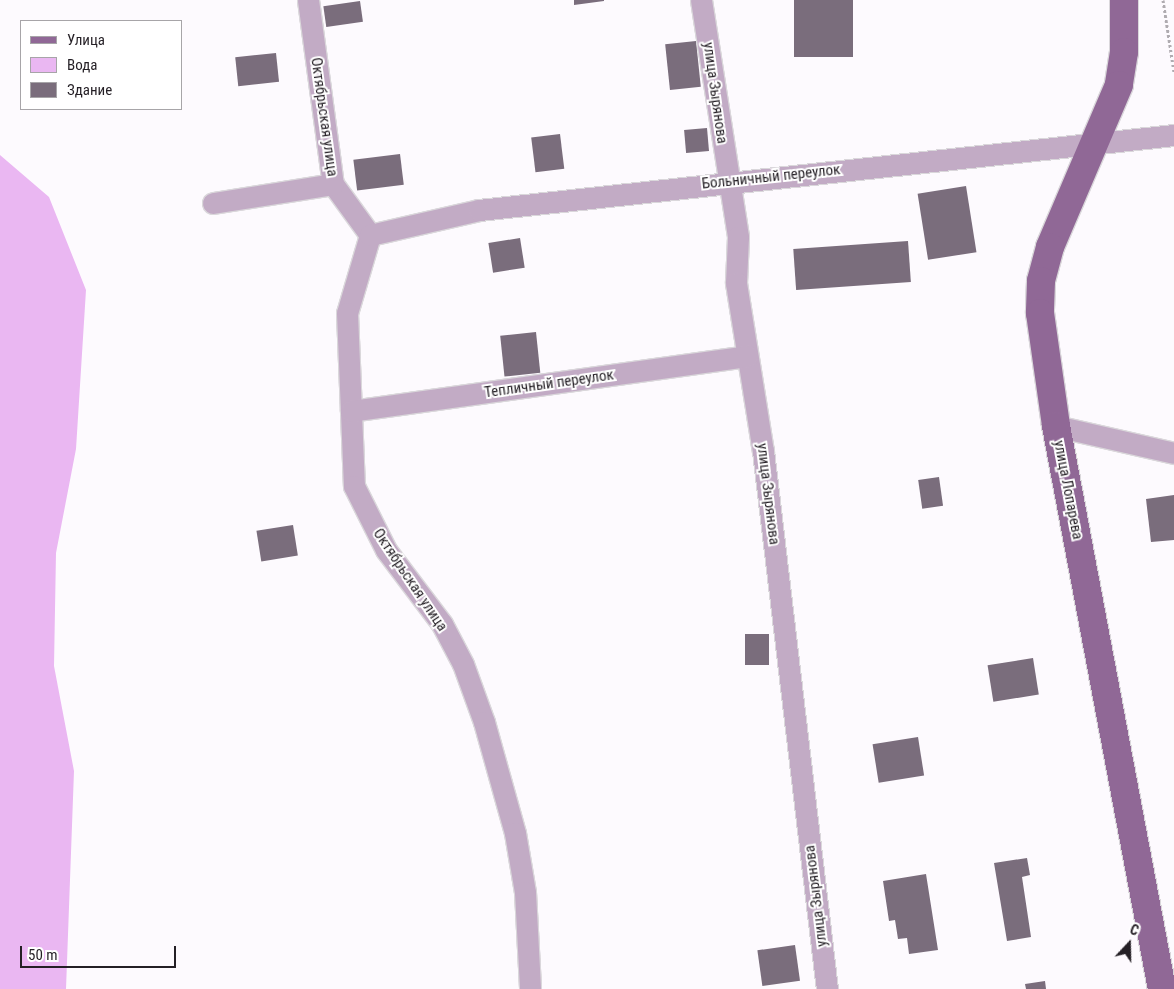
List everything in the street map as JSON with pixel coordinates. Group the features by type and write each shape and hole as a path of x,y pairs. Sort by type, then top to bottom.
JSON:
{"main road":[{"name":"улица Лопарева","path":"1124,0 1124,52 1119,85 1050,247 1041,281 1040,313 1056,426 1162,989"}],"street":[{"name":"Октябрьская улица","path":"308,0 333,184 370,234 347,313 354,486 386,550 442,624 463,664 484,722 515,833 525,892 530,989"},
{"name":"улица Зырянова","path":"701,0 738,237 736,283 763,451 827,989"},
{"name":"Больничный переулок","path":"370,234 479,210 1174,135"},
{"path":"213,203 333,184"},
{"name":"Тепличный переулок","path":"351,411 747,356"},
{"path":"1056,426 1174,453"}],"path":[{"path":"1163,0 1174,72"}],"water":[{"path":"0,155 49,197 86,290 76,449 56,553 54,666 74,771 66,989 0,989"}],"building":[{"path":"574,0 604,0 604,1 574,5"},
{"path":"794,0 853,0 853,57 794,57"},
{"path":"360,1 363,22 326,27 323,6"},
{"path":"696,41 701,87 670,90 665,44"},
{"path":"276,53 279,82 238,86 235,57"},
{"path":"707,128 709,151 686,153 684,130"},
{"path":"560,134 564,169 535,172 531,138"},
{"path":"400,154 404,185 357,190 353,160"},
{"path":"966,186 976,252 928,260 918,194"},
{"path":"520,238 525,268 493,273 488,243"},
{"path":"908,241 911,282 796,290 793,249"},
{"path":"536,332 540,373 504,377 500,336"},
{"path":"939,477 943,506 922,509 918,480"},
{"path":"1174,495 1174,540 1151,542 1146,499"},
{"path":"293,525 298,556 261,561 256,531"},
{"path":"745,634 769,634 769,665 745,665"},
{"path":"1033,658 1039,695 993,702 988,665"},
{"path":"918,737 924,776 879,783 873,744"},
{"path":"1027,858 1030,875 1022,877 1031,937 1007,941 994,863"},
{"path":"926,874 938,950 909,954 907,938 898,939 895,920 889,921 883,881"},
{"path":"795,945 800,981 762,986 757,950"},
{"path":"1045,981 1046,989 1026,989 1025,984"}]}
